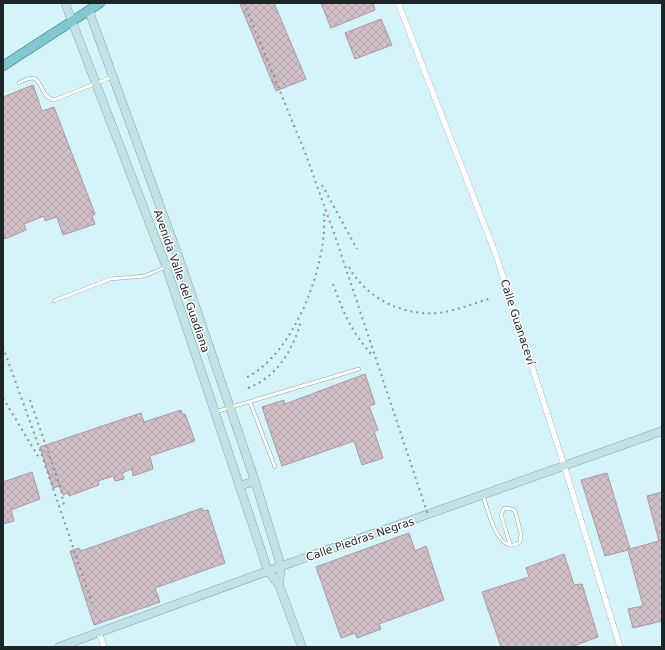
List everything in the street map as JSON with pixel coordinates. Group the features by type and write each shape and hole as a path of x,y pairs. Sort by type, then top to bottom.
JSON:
{"main road":[{"name":"Avenida Valle del Guadiana","path":"65,3 166,266 213,412 268,571 279,586"},
{"path":"3,66 72,22 87,7 100,3"},
{"name":"Avenida Valle del Guadiana","path":"87,7 180,261 255,481 281,566"},
{"name":"Calle Piedras Negras","path":"59,647 281,566 483,496 564,465 662,432"},
{"path":"239,486 255,481"},
{"path":"281,566 279,586 302,647"}],"street":[{"name":"Calle Guanaceví","path":"398,3 496,255 564,465 620,647"},
{"path":"99,632 104,647"}],"lane":[{"path":"19,83 27,79 34,78 40,83 45,96 54,100 113,76"},
{"path":"54,301 110,279 145,276 180,261"},
{"path":"213,412 359,370"},
{"path":"250,402 275,467"},
{"path":"483,496 501,542 510,544 520,542 521,534 515,511 504,508 501,515 510,544"}],"shaded area":[{"path":"3,3 662,3 662,647 3,647"}],"building":[{"path":"274,3 306,79 276,91 240,4"},
{"path":"321,3 373,3 375,10 331,28"},
{"path":"381,19 392,45 355,59 345,33"},
{"path":"33,85 42,111 54,107 95,214 92,216 95,224 63,235 57,217 45,221 44,216 24,224 26,230 5,239 3,232 3,97"},
{"path":"365,374 375,404 369,406 378,430 374,431 383,458 362,465 354,441 282,466 262,407 284,400 285,404"},
{"path":"181,410 182,414 185,414 195,441 150,456 153,469 133,476 132,469 122,473 124,479 115,481 113,476 98,481 99,485 69,496 68,493 63,495 59,486 53,488 40,447 141,413 144,422"},
{"path":"32,472 40,499 11,510 14,521 3,524 3,482"},
{"path":"607,473 630,549 659,541 647,496 662,492 662,621 633,628 628,609 643,606 628,550 605,556 581,480"},
{"path":"202,508 203,511 208,510 225,563 155,588 160,602 94,625 70,551 79,548 81,551"},
{"path":"409,533 415,551 426,546 444,600 379,624 381,629 357,638 355,633 341,638 316,567"},
{"path":"564,554 574,585 582,584 598,637 571,647 501,647 482,592 529,577 526,568"}],"railway":[{"path":"244,3 306,155 335,236 428,515"},
{"path":"322,185 357,249"},
{"path":"247,377 264,365 279,349 305,306 314,281 320,257 324,234 324,213"},
{"path":"349,267 356,278 375,296 386,303 411,311 425,313 445,312 492,298"},
{"path":"333,284 353,330 372,355"},
{"path":"248,388 258,383 275,370 288,352 298,332 301,321"},
{"path":"3,347 38,444 92,603"},
{"path":"3,398 39,458"},
{"path":"30,400 61,489 64,506"}]}
